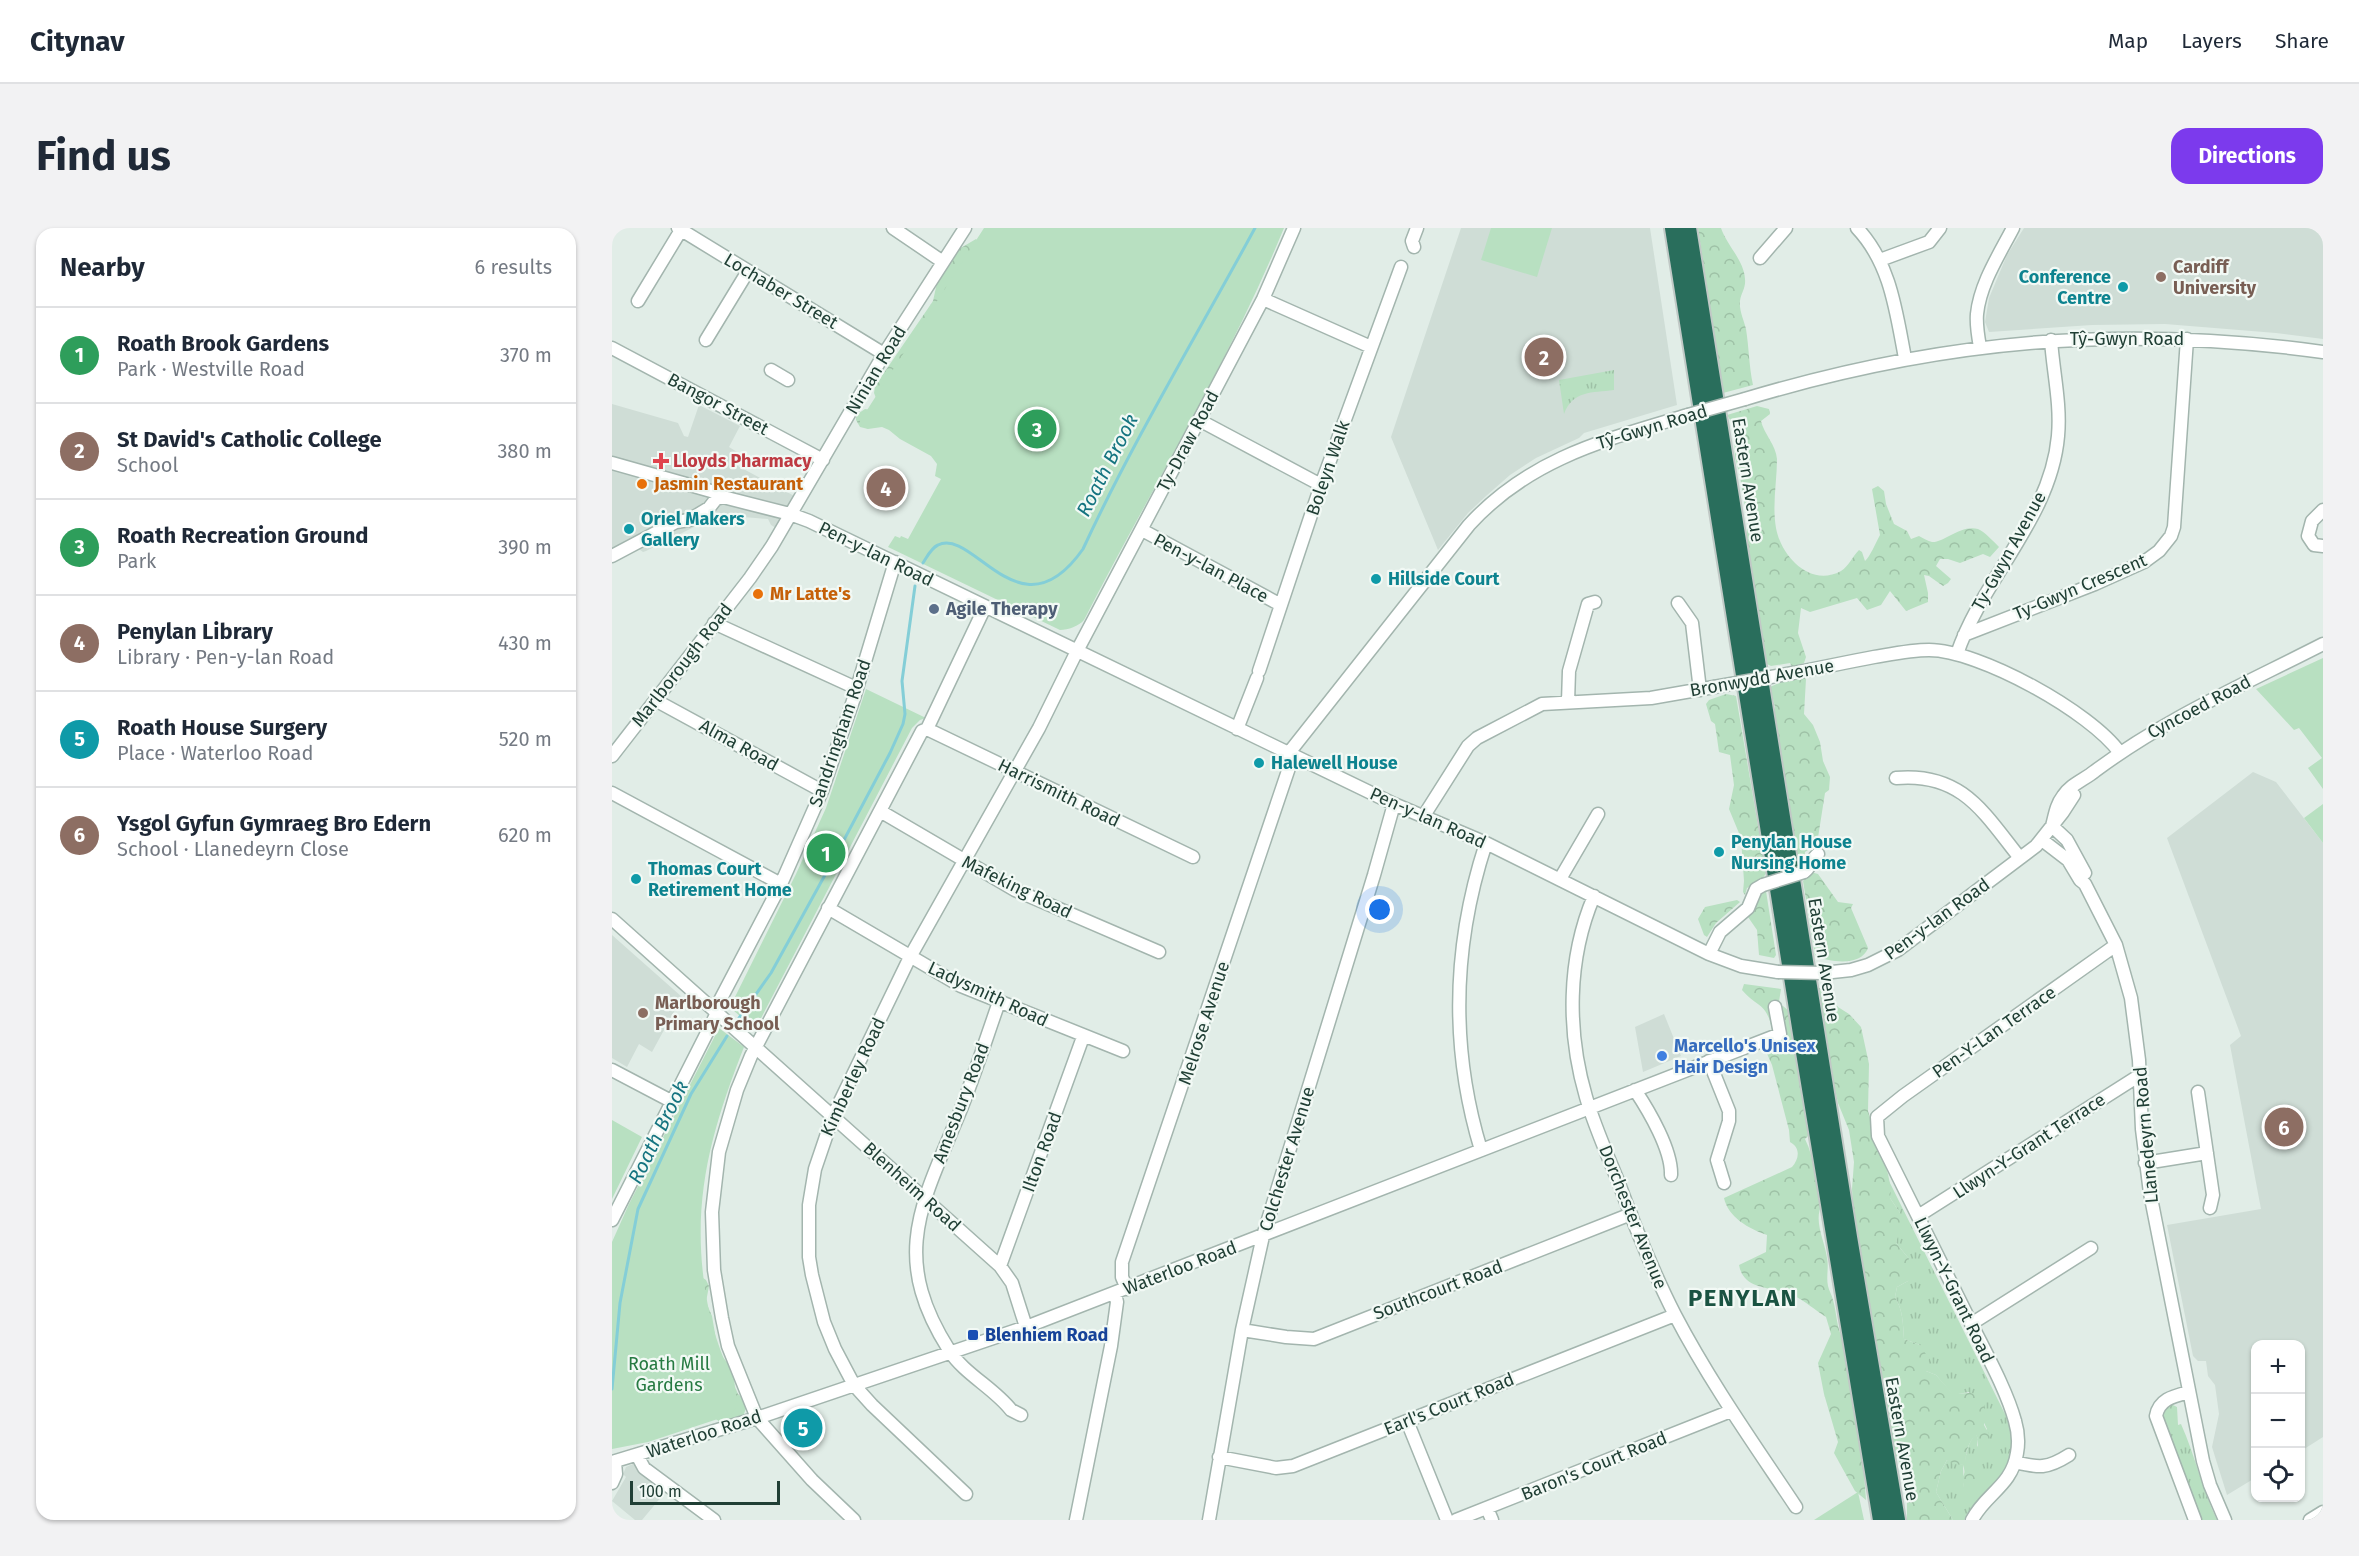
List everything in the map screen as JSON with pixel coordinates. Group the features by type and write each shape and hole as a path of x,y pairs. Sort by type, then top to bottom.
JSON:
{"highway":[{"name":"Eastern Avenue","path":"1673,228 1805,1063 1881,1520"},
{"name":"Eastern Avenue","path":"1688,228 1845,1215 1897,1520"}],"street":[{"path":"893,228 943,262"},
{"name":"Ninian Road","path":"790,514 884,354 965,228"},
{"name":"Ty-Draw Road","path":"1077,651 1263,299 1294,228"},
{"path":"1414,248 1412,241 1417,228"},
{"path":"1760,258 1785,228"},
{"path":"1857,228 1874,248 1891,289 1905,358"},
{"path":"1880,260 1929,242 1940,228"},
{"path":"1980,347 1976,321 1979,304 1987,279 2013,228"},
{"path":"638,301 679,229"},
{"name":"Lochaber Street","path":"679,229 884,354"},
{"name":"Boleyn Walk","path":"1237,729 1258,674 1321,485 1401,267"},
{"path":"706,340 748,271"},
{"path":"1263,299 1371,347"},
{"name":"Tŷ-Gwyn Road","path":"1291,755 1469,525 1524,478 1569,454 1614,437 1836,373 1905,358 1980,347 2051,340 2187,339 2323,352"},
{"name":"Ty-Gwyn Crescent","path":"1964,635 2128,570 2152,557 2166,544 2174,527 2187,339"},
{"name":"Ty-Gwyn Avenue","path":"1957,654 1974,613 2027,526 2053,466 2058,435 2058,415 2051,340"},
{"name":"Bangor Street","path":"612,348 823,460"},
{"path":"771,370 788,381"},
{"path":"1199,420 1321,485"},
{"name":"Pen-y-lan Road","path":"612,463 711,491 723,497 790,514 895,562 1394,804 1486,843 1709,954 1742,966 1778,972 1823,973 1851,970 1884,958 2020,858 2042,840 2052,826"},
{"path":"612,556 676,522 689,519 723,497"},
{"path":"2323,510 2312,521 2308,536 2314,545 2323,546"},
{"name":"Marlborough Road","path":"612,756 750,579 790,514"},
{"name":"Pen-y-lan Place","path":"1142,530 1281,605"},
{"name":"Sandringham Road","path":"612,1220 781,884 822,791 895,562"},
{"path":"1568,702 1572,658 1588,604 1595,602"},
{"path":"1678,603 1692,623 1700,690"},
{"path":"854,1520 812,1480 757,1418 728,1346 715,1279 711,1243 719,1152 737,1090 756,1047 922,731 927,729 986,607"},
{"path":"714,623 856,688"},
{"name":"Cyncoed Road","path":"2052,826 2082,782 2120,753 2167,722 2323,644"},
{"name":"Bronwydd Avenue","path":"1423,817 1463,752 1472,742 1534,707 1552,702 1651,698 1918,650 1957,654 1993,668 2060,703 2105,736 2120,753"},
{"name":"Kimberley Road","path":"966,1494 896,1429 854,1385 824,1322 812,1275 808,1227 812,1184 819,1154 833,1116 910,957 1015,772 1077,651"},
{"name":"Alma Road","path":"656,700 822,791"},
{"name":"Harrismith Road","path":"927,729 1192,857"},
{"name":"Melrose Avenue","path":"1076,1520 1111,1346 1117,1302 1121,1291 1122,1262 1291,755"},
{"path":"1896,778 1918,776 1956,789 1978,806 2020,858"},
{"path":"612,793 781,884"},
{"name":"Colchester Avenue","path":"1209,1520 1242,1330 1263,1236 1394,804"},
{"name":"Mafeking Road","path":"880,811 1015,890 1159,952"},
{"path":"1560,879 1598,814"},
{"name":"Llanedeyrn Road","path":"2052,826 2060,832 2071,847 2086,875 2085,884"},
{"name":"Llanedeyrn Road","path":"2042,840 2068,860 2085,884 2116,945 2131,998 2140,1075 2145,1163 2156,1228 2206,1473 2225,1520"},
{"path":"1481,1150 1463,1073 1458,986 1464,932 1474,882 1486,843"},
{"path":"1709,954 1720,932 1748,908 1756,889 1804,872 1818,854"},
{"name":"Dorchester Avenue","path":"1594,896 1580,937 1572,998 1578,1059 1590,1108 1631,1214 1675,1315 1731,1411 1796,1507"},
{"name":"Ladysmith Road","path":"828,908 961,986 1083,1037 1123,1051"},
{"name":"Blenheim Road","path":"612,919 1000,1266 1012,1283 1026,1327"},
{"name":"Pen-Y-Lan Terrace","path":"1876,1122 1879,1114 1887,1108 2116,945"},
{"name":"Amesbury Road","path":"999,1002 960,1110 924,1198 916,1237 918,1283 930,1318 950,1353 1011,1410 1021,1415"},
{"name":"Waterloo Road","path":"614,1462 757,1418 1026,1327 1780,1034 1775,1007"},
{"name":"Ilton Road","path":"1000,1266 1083,1037"},
{"path":"1709,1061 1729,1111 1729,1121 1717,1160 1724,1183"},
{"path":"612,1070 671,1101"},
{"name":"Llwyn-Y-Grant Terrace","path":"1918,1216 2140,1075"},
{"path":"1635,1090 1653,1120 1671,1163 1671,1175"},
{"path":"2198,1092 2213,1195 2210,1208"},
{"name":"Llwyn-Y-Grant Road","path":"1876,1122 1878,1136 2015,1419 2018,1438 2015,1462 2004,1484 1979,1509 1972,1520"},
{"path":"2145,1163 2207,1153"},
{"name":"Southcourt Road","path":"1242,1330 1314,1339 1631,1214"},
{"path":"1971,1324 2091,1248"},
{"name":"Earl's Court Road","path":"1219,1457 1283,1468 1675,1315"},
{"path":"2189,1392 2166,1400 2159,1406 2156,1416 2194,1520"},
{"name":"Baron's Court Road","path":"1456,1520 1731,1411"},
{"path":"1407,1421 1447,1520"},
{"path":"637,1455 644,1468 714,1520"},
{"path":"2015,1462 2041,1467 2054,1464 2069,1455"},
{"path":"612,1484 616,1474 614,1462"},
{"path":"1487,1508 1492,1520"},
{"path":"2310,1520 2323,1512"}],"shaded area":[{"path":"1461,228 1650,228 1677,405 1584,433 1579,438 1536,458 1510,475 1486,496 1468,513 1438,550 1391,437"},
{"name":"Cardiff University","path":"2024,228 2323,228 2323,339 2165,324 2092,325 1989,332 1985,322 1989,298 2007,255"},
{"path":"612,404 678,423 684,436 688,437 699,405 740,426 729,447 742,455 736,465 800,499 781,531 771,525 768,519 732,516 702,523 643,552 632,544 612,556"},
{"path":"2253,772 2276,782 2323,843 2323,1437 2305,1448 2305,1340 2251,1340 2251,1480 2227,1495 2212,1447 2219,1414 2215,1385 2208,1376 2206,1361 2198,1361 2193,1356 2167,1225 2261,1209 2230,1045 2241,1036 2167,838"},
{"name":"Marlborough Primary School","path":"612,935 682,997 652,1052 639,1044 627,1067 612,1058"},
{"path":"1664,1014 1681,1056 1643,1072 1635,1027"},
{"path":"633,1464 667,1490 642,1520 635,1520 612,1501 626,1477 623,1474 626,1467"}],"green space":[{"path":"984,228 1284,228 1214,377 1084,620 1066,629 1060,630 888,547 895,536 908,539 941,479 935,476 937,464 931,456 900,439 889,430 882,427 868,429 860,424"},
{"path":"1491,228 1552,228 1537,277 1481,260"},
{"path":"1698,228 1721,228 1744,272 1745,285 1740,305 1746,329 1753,385 1723,393"},
{"path":"976,239 978,241 868,429 860,427 856,415 865,409 871,410 876,398 875,386 933,301 938,278 959,249"},
{"path":"1614,370 1614,390 1584,394 1568,406 1564,414 1559,380"},
{"path":"1757,406 1769,409 1770,414 1761,421 1777,459 1774,511 1779,539 1791,558 1808,572 1830,575 1841,571 1859,550 1865,561 1867,559 1880,535 1872,489 1878,486 1884,491 1886,504 1894,524 1907,531 1911,539 1919,536 1930,542 1936,542 1959,531 1972,528 1983,532 1999,547 1990,557 1983,554 1960,563 1940,559 1936,566 1951,579 1943,586 1924,575 1928,602 1906,611 1890,591 1881,605 1867,610 1857,598 1810,612 1801,608 1798,633 1806,657 1804,663 1792,667 1790,663 1771,666 1767,664 1761,639 1746,536 1748,526 1735,457 1734,426 1727,415"},
{"path":"2323,658 2323,789 2308,768 2322,758 2299,728 2294,730 2256,689"},
{"path":"1799,674 1806,679 1804,714 1813,725 1830,777 1829,790 1825,793 1817,844 1805,852 1804,865 1800,868 1794,862 1796,849 1773,722 1775,707 1770,687"},
{"path":"866,689 926,718 920,720 912,728 758,1024 751,1026 733,1010 732,1003 826,808"},
{"path":"1726,694 1736,696 1766,873 1762,880 1747,888 1745,895 1741,838 1729,809 1734,785 1730,755 1719,752 1715,724 1711,721 1706,704 1709,700"},
{"path":"2323,804 2323,843 2304,818"},
{"path":"1811,872 1818,874 1838,902 1853,904 1851,908 1868,948 1859,958 1837,961 1815,956 1803,881"},
{"path":"1766,891 1776,955 1774,958 1759,955 1757,930 1748,917 1755,909 1762,893"},
{"path":"1737,900 1740,902 1716,923 1707,937 1704,935 1698,919 1705,907"},
{"path":"1744,984 1781,989 1778,1008 1783,1006 1790,1012 1799,1057 1804,1112 1809,1135 1805,1139 1823,1203 1819,1223 1828,1261 1827,1283 1833,1298 1839,1331 1844,1341 1866,1500 1855,1491 1834,1453 1838,1442 1818,1363 1831,1334 1826,1317 1793,1295 1753,1284 1742,1274 1739,1265 1766,1252 1767,1235 1740,1221 1730,1211 1724,1198 1792,1167 1798,1154 1794,1144 1790,1142 1772,1065 1765,1049 1776,1032 1772,1030 1767,1014 1761,1006 1742,990"},
{"path":"1817,988 1824,988 1838,1007 1849,1014 1861,1027 1869,1064 1868,1111 1888,1174 1890,1198 1900,1213 1904,1228 1899,1233 1896,1243 1910,1260 1914,1274 1908,1281 1897,1287 1895,1297 1901,1312 1904,1339 1920,1345 1929,1359 1926,1371 1936,1375 1953,1394 1973,1393 1984,1399 1984,1425 1990,1436 1988,1457 1985,1459 1978,1456 1976,1435 1969,1444 1966,1454 1966,1461 1972,1467 1974,1474 1976,1490 1967,1494 1962,1479 1965,1472 1963,1465 1953,1464 1947,1460 1941,1471 1936,1492 1953,1520 1907,1520 1907,1483 1890,1445 1863,1291 1866,1279 1859,1261 1860,1250 1855,1234 1852,1189 1854,1162 1849,1130 1838,1103"},
{"name":"Roath Mill Gardens","path":"719,1028 744,1047 712,1142 702,1205 701,1237 708,1306 717,1341 733,1384 737,1407 730,1415 648,1442 612,1449 612,1242"},
{"path":"612,1120 642,1137 612,1199"},
{"path":"1889,1181 2009,1422 2012,1442 2006,1468 1972,1507 1964,1520 1953,1520 1936,1492 1941,1471 1947,1460 1963,1465 1964,1488 1969,1446 1976,1434 1977,1447 1987,1429 1969,1392 1953,1395 1936,1375 1926,1371 1920,1345 1904,1339 1901,1312 1895,1297 1897,1287 1908,1281 1910,1260 1896,1243 1900,1213 1890,1198"},
{"path":"703,1278 709,1286 706,1302 712,1316 718,1351 733,1370 735,1387 738,1394 745,1400 744,1414 730,1422 720,1422 713,1417"},
{"path":"2171,1404 2177,1407 2178,1425 2181,1424 2186,1436 2217,1520 2198,1520 2161,1420 2161,1409"},
{"path":"1858,1492 1864,1520 1814,1520"}],"waterway":[{"name":"Roath Brook","path":"923,563 936,546 952,544 1019,583 1039,584 1060,574 1083,549 1145,427 1255,228"},
{"name":"Roath Brook","path":"739,1018 771,973 836,855 903,724 905,714 902,681 915,586"},
{"name":"Roath Brook","path":"612,1389 620,1303 638,1209 691,1094 727,1036"}],"place":[{"name":"Cardiff University","path":"2161,277"},
{"name":"Conference Centre","path":"2123,287"},
{"name":"St David's Catholic College","path":"1544,357"},
{"name":"Roath Recreation Ground","path":"1037,429"},
{"name":"Lloyds Pharmacy","path":"661,461"},
{"name":"Jasmin Restaurant","path":"642,484"},
{"name":"Penylan Library","path":"886,488"},
{"name":"Oriel Makers Gallery","path":"629,529"},
{"name":"Hillside Court","path":"1376,579"},
{"name":"Mr Latte's","path":"758,594"},
{"name":"Agile Therapy","path":"934,609"},
{"name":"Halewell House","path":"1259,763"},
{"name":"Penylan House Nursing Home","path":"1719,852"},
{"name":"Roath Brook Gardens","path":"826,853"},
{"name":"Thomas Court Retirement Home","path":"636,879"},
{"name":"Marlborough Primary School","path":"643,1013"},
{"name":"Marcello's Unisex Hair Design","path":"1662,1056"},
{"name":"Ysgol Gyfun Gymraeg Bro Edern","path":"2284,1127"},
{"name":"Blenhiem Road","path":"973,1335"},
{"name":"Roath House Surgery","path":"803,1428"}],"district":[{"name":"PENYLAN","path":"1743,1298"}]}
